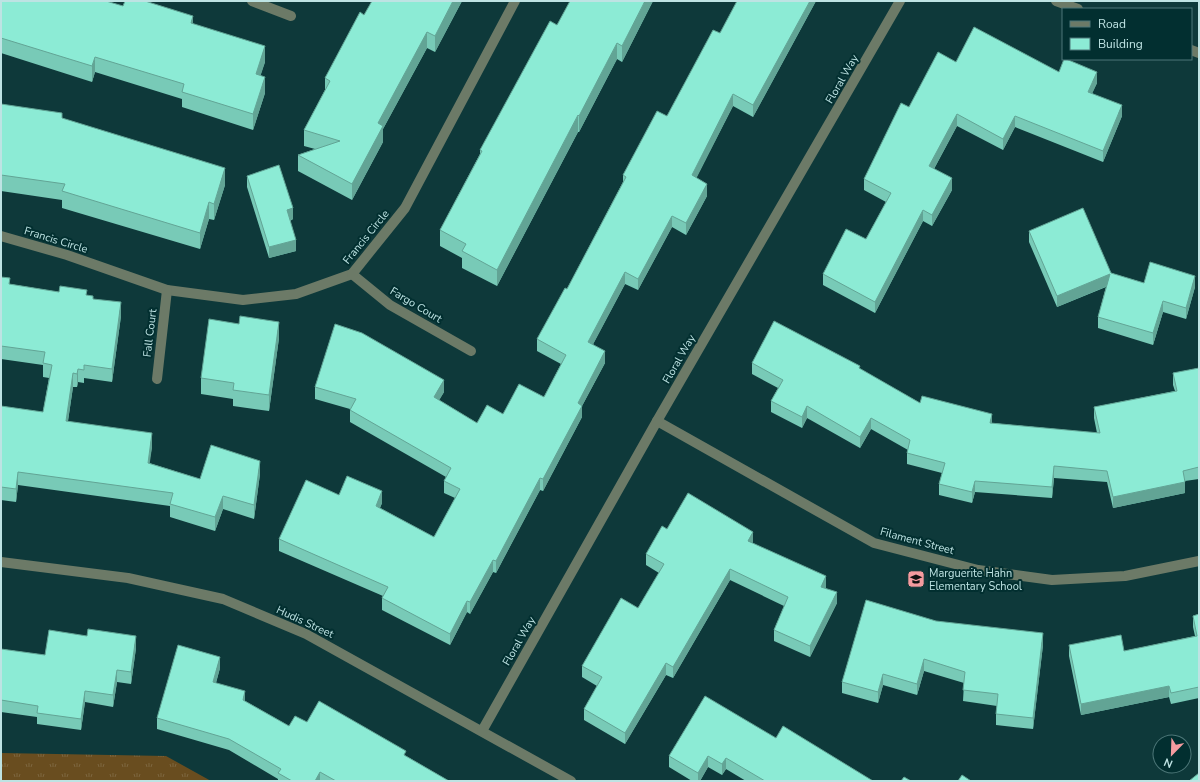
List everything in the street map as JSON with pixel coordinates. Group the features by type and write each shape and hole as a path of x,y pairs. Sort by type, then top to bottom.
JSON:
{"street":[{"path":"252,1 291,16"},
{"name":"Francis Circle","path":"1,236 67,255 167,290 243,300 296,294 352,274 405,208 516,1"},
{"name":"Floral Way","path":"482,731 657,421 900,1"},
{"path":"1056,1 1075,8"},
{"name":"Fargo Court","path":"352,274 390,305 472,351"},
{"name":"Fall Court","path":"157,379 167,290"},
{"name":"Filament Street","path":"657,421 874,543 978,570 1052,580 1125,576 1199,561"},
{"name":"Hudis Street","path":"1,562 128,578 223,599 306,634 571,781"}],"green space":[{"path":"1,753 166,756 211,781 1,781"}],"building":[{"path":"1,1 106,1 123,6 125,1 145,1 193,16 191,23 265,46 256,74 265,77 253,114 182,92 184,84 95,57 92,66 1,38"},
{"path":"372,1 453,1 435,36 427,32 378,123 383,126 352,184 298,155 340,141 304,130 330,81 325,78 360,12 364,15"},
{"path":"570,1 645,1 622,46 617,43 497,270 462,251 466,244 440,230 482,151 480,150 550,21 557,25"},
{"path":"737,1 810,1 753,105 733,94 692,175 707,184 686,223 672,216 638,279 625,272 588,342 605,351 578,403 582,406 543,479 540,478 496,561 493,560 470,602 467,601 450,634 382,598 388,587 279,539 306,480 339,495 347,476 382,491 376,506 434,537 460,489 444,481 451,468 350,410 356,399 315,387 335,324 362,333 444,380 434,397 477,423 487,405 503,414 519,384 544,397 566,355 537,339 565,288 567,289 626,177 623,175 657,111 667,116 713,30 720,33"},
{"path":"974,27 1059,72 1064,60 1068,60 1097,72 1088,92 1122,105 1103,151 1015,116 1003,139 957,114 929,166 952,178 932,215 923,210 875,302 823,274 846,229 866,239 891,193 864,179 901,103 909,107 938,52 956,62"},
{"path":"1,104 62,113 62,118 225,168 214,204 209,202 200,233 62,191 65,184 1,175"},
{"path":"279,165 293,208 287,210 296,240 269,247 247,176"},
{"path":"1083,208 1111,273 1144,283 1150,262 1195,276 1186,308 1163,301 1153,333 1098,317 1110,274 1057,296 1029,231"},
{"path":"1,277 10,278 9,284 59,292 60,286 87,290 86,295 93,296 93,299 121,302 112,369 84,365 84,370 78,369 77,374 73,373 66,421 152,433 148,463 200,479 211,445 260,461 254,505 223,496 215,517 170,504 173,493 18,472 16,489 1,487 1,406 43,412 52,365 43,363 45,352 1,346"},
{"path":"240,316 279,322 269,395 233,390 234,383 201,378 209,319 239,324"},
{"path":"774,321 860,366 859,368 920,403 922,396 992,414 990,423 1100,433 1094,407 1177,391 1173,373 1199,368 1199,467 1183,471 1185,482 1113,497 1107,471 1054,466 1052,487 975,481 972,492 939,484 945,463 907,453 910,440 871,418 860,437 807,406 802,417 771,401 783,380 752,363"},
{"path":"688,493 753,532 748,541 826,576 821,587 837,592 810,646 774,630 788,597 730,569 673,667 666,663 625,733 584,709 602,677 582,666 621,598 638,608 664,564 646,554 662,526 667,529"},
{"path":"866,600 936,621 1043,633 1033,718 996,714 998,694 963,690 965,672 924,659 917,684 883,674 878,692 842,682"},
{"path":"1199,614 1199,687 1171,693 1169,686 1081,704 1069,645 1121,635 1124,651 1197,636 1193,616"},
{"path":"88,629 136,636 131,672 117,670 113,695 85,691 81,719 37,713 38,706 1,700 1,649 45,655 49,630 87,636"},
{"path":"178,645 220,657 213,682 245,691 243,700 289,726 295,716 307,722 319,701 406,751 404,755 449,781 336,781 320,772 315,781 292,781 278,773 281,769 229,739 157,718"},
{"path":"705,696 776,738 783,726 873,781 765,781 726,758 722,764 708,756 698,773 669,756"},
{"path":"1199,773 1199,781 1189,781"},
{"path":"962,775 971,781 958,781"},
{"path":"904,777 911,781 901,781"}],"place":[{"name":"Marguerite Hahn Elementary School","path":"916,579"}]}
